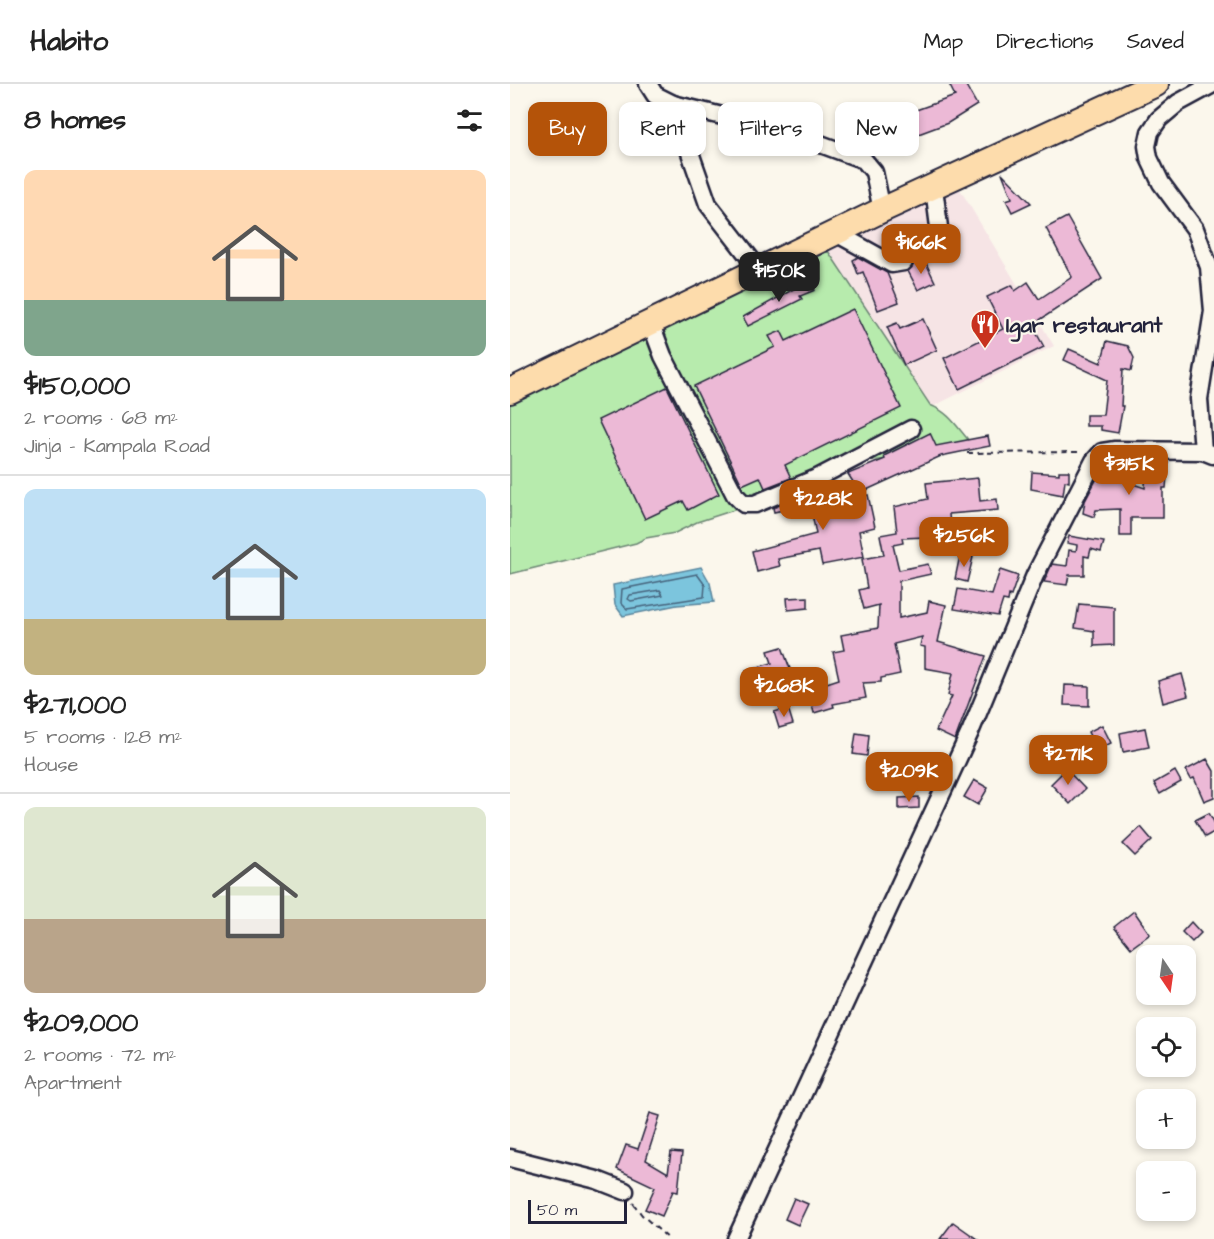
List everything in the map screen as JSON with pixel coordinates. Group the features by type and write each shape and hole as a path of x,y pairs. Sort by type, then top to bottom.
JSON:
{"highway":[{"path":"510,391 882,210 1156,84"}],"street":[{"path":"648,84 655,95 669,102"},
{"path":"736,1239 971,730 1035,574 1094,461 1102,452 1209,453 1207,428 1199,399 1213,311 1209,267 1195,229 1161,183 1149,158 1147,146 1150,132 1159,119 1178,103 1213,84"},
{"path":"706,112 788,132 864,160 874,172 882,210"},
{"path":"691,156 708,204 760,271"},
{"path":"921,254 938,242 940,235 934,188"},
{"path":"836,233 892,264 904,262"},
{"path":"651,324 663,356 735,495 744,504 755,504 817,478 911,429"},
{"path":"510,1158 597,1180 625,1191"}],"path":[{"path":"967,453 1102,452"},
{"path":"625,1191 642,1215 669,1239"}],"shaded area":[{"path":"958,186 1054,346 930,408 828,251"}],"green space":[{"path":"828,251 930,405 950,418 976,448 864,462 759,502 697,522 675,533 646,538 636,543 510,574 510,403"}],"water":[{"path":"701,567 710,583 714,602 677,605 623,616 615,605 613,585"}],"building":[{"path":"949,84 965,84 977,105 948,123 919,134 919,109 955,96"},
{"path":"1002,173 1031,203 1012,212 1006,200 1012,198"},
{"path":"1067,217 1102,279 1032,325 1044,347 959,389 944,358 1003,329 987,297 1012,285 1015,291 1028,282 1039,299 1072,277 1046,228"},
{"path":"858,257 887,273 899,302 878,310 863,272 858,274 853,260"},
{"path":"914,261 926,263 935,282 918,290 908,271"},
{"path":"810,280 815,290 800,296 802,299 748,326 743,317"},
{"path":"853,309 901,408 785,465 791,478 765,488 760,477 742,485 694,386 775,347 769,336 781,331 786,341"},
{"path":"923,319 937,350 904,365 887,327 897,323 900,329"},
{"path":"1107,341 1128,346 1134,358 1131,371 1123,369 1121,406 1123,406 1118,433 1101,430 1101,426 1086,426 1086,415 1103,415 1107,380 1064,360 1069,349 1101,363"},
{"path":"667,387 719,494 688,510 683,501 645,519 598,420"},
{"path":"930,433 936,446 988,436 990,446 941,456 860,493 848,474 885,459 884,456"},
{"path":"1146,462 1168,463 1166,488 1163,488 1163,518 1131,518 1131,536 1120,536 1120,509 1096,510 1094,517 1083,513 1085,501 1102,469 1122,473 1121,480 1145,488"},
{"path":"1059,471 1069,471 1069,482 1065,481 1063,495 1031,489 1032,472 1059,474"},
{"path":"978,478 980,501 997,499 998,510 949,514 951,536 902,538 903,543 893,545 899,570 928,564 931,574 899,581 899,618 927,612 929,601 946,605 938,642 986,656 955,740 936,731 952,696 948,695 953,673 925,668 925,647 920,646 922,637 894,644 900,674 881,678 881,682 863,683 866,698 833,704 834,707 814,713 808,689 839,679 833,652 844,650 841,635 878,628 879,605 864,609 859,590 867,588 862,559 884,555 880,535 897,532 894,507 928,499 926,483"},
{"path":"825,485 830,503 868,495 875,527 859,531 864,557 822,565 819,551 778,559 780,566 757,572 752,551 816,534 810,504 774,512 773,508"},
{"path":"1069,536 1104,542 1101,552 1091,549 1089,557 1084,556 1084,575 1069,575 1067,585 1044,582 1052,564 1067,566 1069,550 1076,551 1077,545 1067,543"},
{"path":"960,555 973,557 967,582 955,579"},
{"path":"1000,570 1018,576 1008,601 1003,600 998,616 954,609 958,589 992,595"},
{"path":"808,597 808,608 788,610 787,598"},
{"path":"1079,604 1114,607 1114,645 1094,646 1094,631 1075,628"},
{"path":"782,647 796,685 770,692 767,679 750,684 746,670 772,663 768,651"},
{"path":"1182,674 1188,696 1163,703 1158,681"},
{"path":"1065,685 1089,686 1089,706 1064,705"},
{"path":"788,708 793,724 779,728 774,712"},
{"path":"1102,725 1111,743 1097,750 1088,732"},
{"path":"1145,728 1149,747 1123,752 1120,733"},
{"path":"856,733 869,735 867,756 853,754"},
{"path":"1207,759 1214,771 1214,797 1204,801 1194,778 1191,779 1186,770"},
{"path":"884,765 897,766 895,790 882,789"},
{"path":"1066,769 1085,789 1070,804 1051,784"},
{"path":"1175,771 1181,782 1160,794 1154,783"},
{"path":"974,780 988,788 978,805 964,797"},
{"path":"919,797 919,808 899,809 899,798"},
{"path":"1209,813 1214,822 1214,832 1205,837 1195,820"},
{"path":"1141,827 1152,840 1135,856 1123,844"},
{"path":"1134,911 1150,934 1131,948 1114,927"},
{"path":"1191,922 1201,933 1192,942 1182,932"},
{"path":"650,1113 660,1116 646,1160 668,1173 671,1152 682,1153 678,1192 673,1191 662,1216 645,1209 655,1187 617,1169 626,1145 638,1149"},
{"path":"794,1198 808,1204 798,1225 785,1219"},
{"path":"953,1222 977,1239 940,1239"}],"place":[{"name":"Igar restaurant","path":"985,350"}]}
